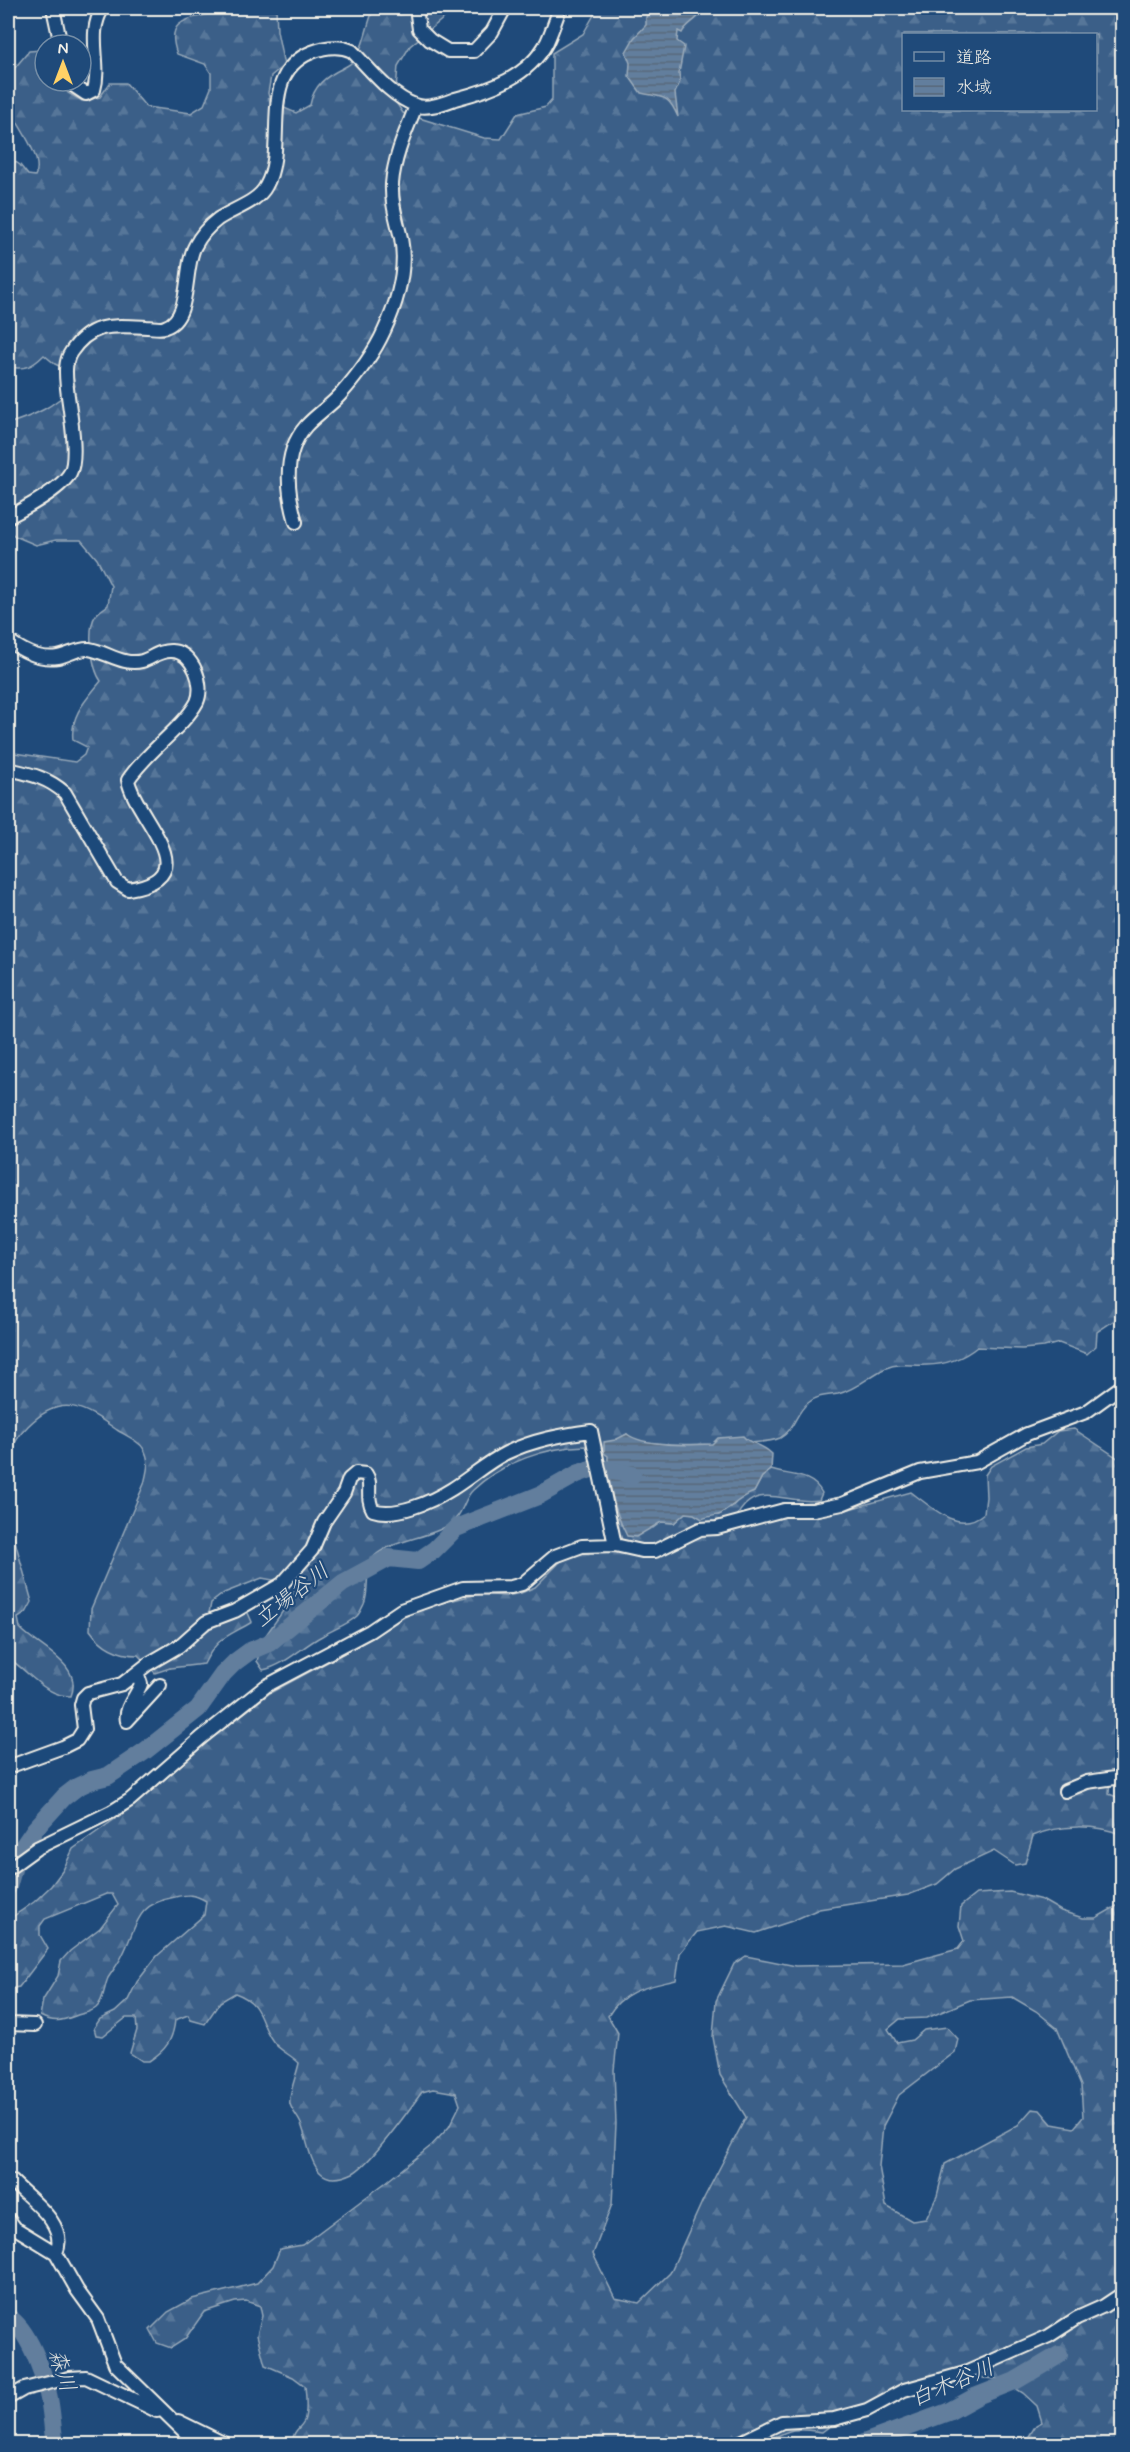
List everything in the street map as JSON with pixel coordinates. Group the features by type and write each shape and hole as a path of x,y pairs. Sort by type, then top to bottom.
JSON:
{"street":[{"path":"53,8 58,33"},
{"path":"93,90 98,71 94,40 96,26 103,8"},
{"path":"416,8 419,29 430,40 448,51 474,51 492,32 505,8"},
{"path":"8,517 40,500 70,474 73,464 73,436 67,362 70,352 100,326 165,327 180,318 184,305 188,267 193,249 201,236 216,220 262,193 267,184 275,139 277,99 290,68 304,55 324,47 345,48 352,51 397,94 416,106 435,105 494,89 511,79 537,58 547,42 560,8"},
{"path":"296,522 289,496 290,463 294,446 305,427 340,395 364,363 383,333 395,303 402,277 402,241 392,187 394,168 416,106"},
{"path":"8,640 21,650 35,655 57,657 77,650 89,649 124,661 142,661 154,654 172,651 179,653 191,664 200,682 199,698 195,705 172,731 139,762 128,780 129,789 140,810 156,831 164,849 165,864 159,877 147,886 128,889 117,882 65,793 40,776 8,769"},
{"path":"8,1869 37,1848 111,1812 130,1800 201,1738 266,1686 370,1631 401,1610 463,1588 511,1587 522,1584 555,1556 582,1546 615,1545 642,1551 655,1551 685,1534 700,1529 717,1528 784,1510 830,1508 920,1472 977,1462 1027,1434 1086,1412 1122,1386"},
{"path":"8,1767 76,1740 84,1729 81,1705 88,1693 122,1684 148,1664 179,1646 206,1622 235,1611 282,1584 312,1550 324,1522 344,1493 349,1479 356,1473 366,1474 369,1479 369,1502 373,1510 388,1512 403,1509 451,1490 506,1453 541,1440 591,1431 615,1545"},
{"path":"134,1676 138,1676 141,1684 129,1705 127,1721 160,1684"},
{"path":"1065,1791 1087,1782 1122,1777"},
{"path":"8,2024 34,2025"},
{"path":"14,2181 52,2221 58,2236 59,2246 56,2253"},
{"path":"8,2219 15,2228 56,2253 77,2290 98,2319 114,2364 197,2445"},
{"path":"737,2445 782,2422 834,2419 867,2410 904,2390 965,2373 1049,2336 1122,2294"},
{"path":"8,2398 24,2389 61,2380 86,2378 225,2445"}],"green space":[{"path":"222,8 276,8 277,31 284,65 271,76 268,93 270,102 296,113 310,105 314,92 321,82 354,60 361,47 374,8 393,8 400,15 410,13 417,8 456,8 410,46 398,66 395,101 403,113 484,138 501,139 517,114 546,107 552,100 552,53 583,34 598,8 1122,8 1122,1315 1097,1332 1096,1346 1087,1354 1059,1343 1022,1349 977,1347 954,1360 934,1365 897,1365 886,1368 845,1392 811,1400 785,1435 770,1441 731,1444 662,1443 645,1442 627,1434 618,1440 610,1452 608,1487 586,1446 556,1449 526,1458 497,1471 473,1490 460,1513 447,1526 396,1544 378,1553 370,1564 366,1599 358,1615 314,1640 286,1660 263,1670 257,1661 263,1639 293,1597 295,1584 262,1578 224,1593 211,1603 209,1613 217,1620 243,1611 248,1613 252,1622 219,1642 204,1664 170,1668 155,1673 138,1655 111,1649 90,1630 91,1609 144,1484 148,1461 141,1445 83,1409 62,1406 51,1409 28,1426 15,1442 8,1461 8,752 75,762 84,755 87,747 73,740 74,723 80,708 101,681 93,658 91,629 96,615 108,605 111,586 97,559 81,540 56,540 36,545 15,536 8,530 8,424 44,410 75,386 72,372 55,364 44,355 28,367 8,367 8,163 11,159 28,175 35,176 37,169 33,150 11,112 7,95 8,76 29,51 33,51 33,93 68,93 82,101 100,97 110,83 126,83 146,107 191,113 204,105 211,88 211,73 205,64 177,54 174,40 175,30 180,24"},
{"path":"1074,1429 1122,1461 1122,1765 1110,1775 1109,1794 1122,1799 1122,1835 1089,1827 1054,1829 1033,1836 1025,1863 1015,1865 994,1851 955,1869 937,1884 908,1895 819,1909 756,1933 726,1926 697,1932 680,1953 676,1980 637,1990 621,2000 608,2016 618,2033 614,2070 616,2124 612,2204 593,2254 615,2298 639,2303 670,2273 702,2202 746,2117 720,2075 713,2037 716,2001 734,1964 746,1956 796,1966 903,1964 958,1949 964,1941 959,1926 961,1906 976,1894 1010,1892 1042,1900 1061,1911 1083,1918 1096,1918 1122,1903 1122,2444 1026,2444 1036,2425 1042,2422 1037,2406 1023,2393 1001,2379 983,2378 969,2368 852,2419 830,2426 822,2432 790,2430 762,2444 296,2444 292,2442 293,2438 304,2421 306,2413 305,2386 293,2377 265,2365 257,2335 262,2316 260,2306 246,2301 235,2302 204,2312 185,2339 171,2348 157,2343 150,2330 168,2312 192,2299 257,2283 273,2266 280,2249 302,2245 432,2145 449,2127 460,2105 456,2093 433,2089 422,2092 389,2136 361,2168 339,2178 329,2177 321,2173 315,2165 301,2124 290,2104 291,2090 299,2063 270,2038 257,2009 245,1998 235,1993 220,2002 205,2024 191,2020 188,2015 175,2020 168,2044 149,2061 142,2061 130,2053 137,2030 136,2018 126,2018 103,2036 96,2035 94,2028 100,2019 115,2012 128,2000 137,1982 157,1956 204,1915 206,1901 191,1895 162,1900 145,1910 108,1978 102,1998 96,2008 61,2020 49,2020 40,2016 43,2000 58,1976 61,1961 70,1951 100,1928 118,1905 112,1894 106,1894 45,1919 40,1926 40,1935 48,1949 19,1987 8,1989 8,1920 34,1902 51,1886 63,1870 73,1849 136,1804 208,1741 270,1693 372,1638 404,1617 429,1606 478,1594 506,1596 521,1593 535,1587 565,1557 584,1549 618,1548 614,1517 620,1518 621,1525 653,1528 661,1522 674,1523 685,1513 719,1515 733,1506 741,1496 754,1492 762,1477 771,1470 800,1476 812,1482 822,1493 819,1500 807,1501 763,1496 753,1499 744,1506 736,1518 816,1516 911,1492 946,1517 965,1521 975,1519 984,1513 985,1475 991,1466 1026,1447 1042,1444 1058,1431","holes":["1012,1997 1036,2011 1057,2028 1081,2086 1083,2117 1074,2128 1052,2124 1040,2110 1032,2109 1018,2125 945,2164 937,2196 926,2219 912,2221 886,2206 879,2166 883,2126 899,2095 955,2052 958,2039 947,2027 924,2030 912,2040 897,2043 888,2029 900,2019 927,2018 970,2000"]},
{"path":"8,1516 32,1602 26,1613 18,1618 20,1628 65,1665 71,1675 73,1685 71,1696 45,1688 8,1658"}],"water":[{"path":"652,8 693,8 701,13 682,33 678,31 677,41 684,46 679,73 680,82 675,93 678,117 668,101 641,93 629,76 630,63 626,52 634,38 646,25 646,17"},
{"path":"627,1434 644,1441 680,1445 712,1444 718,1438 743,1436 772,1454 771,1470 762,1477 754,1492 721,1514 702,1519 694,1514 685,1513 674,1523 661,1522 636,1537 627,1536 613,1497 604,1442"}],"waterway":[{"name":"立場谷川","path":"8,1887 17,1855 35,1829 64,1797 77,1787 108,1776 145,1751 198,1709 223,1674 235,1662 250,1651 269,1643 343,1583 389,1558 418,1561 434,1550 456,1528 540,1495 577,1474 596,1467 632,1475"},
{"name":"森川","path":"8,2317 22,2331 38,2363 46,2385 55,2444"},
{"name":"白木谷川","path":"861,2444 948,2412 977,2396 1015,2381 1059,2355"}],"railway":[{"path":"8,2438 11,2444"}]}
